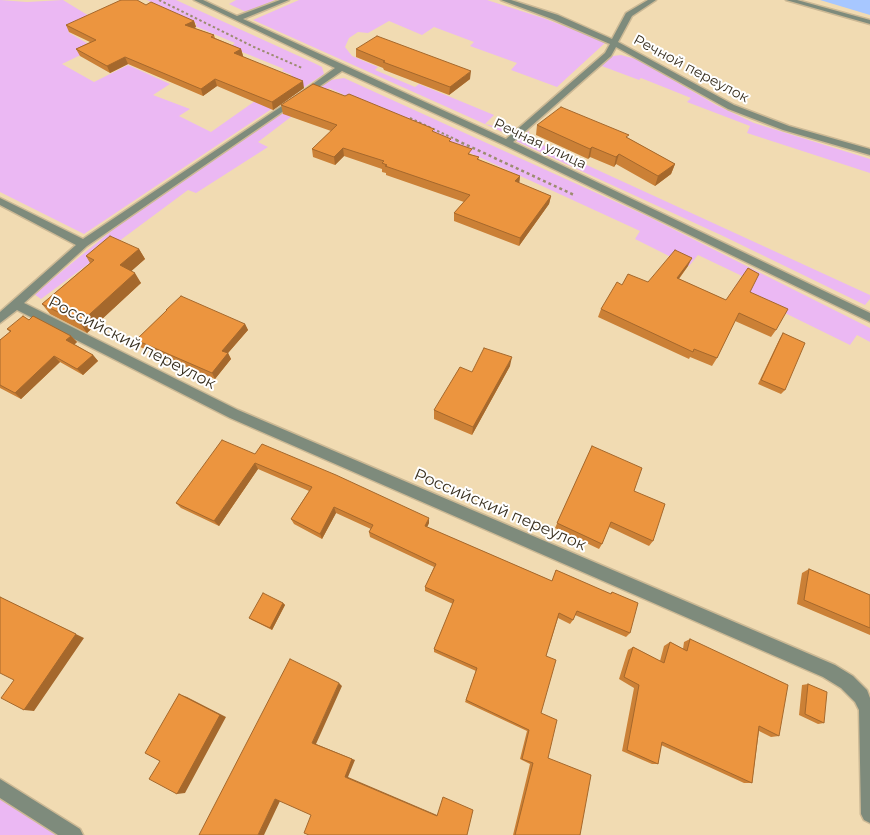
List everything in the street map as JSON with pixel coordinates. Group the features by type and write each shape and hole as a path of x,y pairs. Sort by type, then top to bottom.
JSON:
{"street":[{"name":"Речная улица","path":"197,0 507,143 752,259 870,318"},
{"path":"238,19 286,0"},
{"name":"Речной переулок","path":"504,0 555,17 614,43 731,106 786,128 870,152"},
{"path":"507,143 608,54 629,15 653,0"},
{"path":"789,0 870,22"},
{"path":"0,319 83,244 341,68"},
{"path":"0,201 83,244"},
{"name":"Российский переулок","path":"16,304 234,414 829,672 847,682 860,696 867,710 870,814"},
{"path":"0,788 74,835"}],"path":[{"path":"159,0 254,48 326,79"},
{"path":"407,117 578,197"}],"shaded area":[{"path":"0,0 27,2 63,0 94,19 68,32 95,48 62,64 94,82 128,65 170,84 153,95 190,109 179,116 211,132 292,75 282,71 284,69 230,47 235,43 195,26 197,24 147,0 176,0 322,67 324,74 84,234 0,192"},
{"path":"236,0 275,0 246,12 229,4"},
{"path":"299,0 487,0 543,18 606,42 557,87 511,70 517,63 470,46 474,42 434,27 422,35 389,21 368,33 358,32 349,38 345,47 352,56 378,67 375,70 415,87 419,84 494,115 485,124 506,129 516,126 507,134 253,20"},
{"path":"621,55 639,60 716,105 754,123 870,159 870,173 747,133 750,126 687,102 691,98 641,78 639,80 599,65 613,56"},
{"path":"344,78 647,216 870,328 870,342 857,335 850,345 734,288 742,276 698,255 689,266 635,239 640,231 329,88 258,142 268,147 196,193 188,190 41,299 34,294 121,223 331,80"},
{"path":"529,131 530,139 870,295 870,299 865,305 723,236 516,141"},
{"path":"0,796 61,835 0,835"}],"water":[{"path":"820,0 870,0 870,15"}],"building":[{"path":"121,0 137,0 146,5 151,2 194,21 185,25 214,35 211,37 241,49 234,53 303,81 272,102 215,79 201,89 125,57 107,66 76,49 96,40 66,25"},
{"path":"377,36 471,71 450,87 383,62 385,61 356,49"},
{"path":"313,84 345,96 349,94 434,129 432,131 451,139 449,141 472,149 468,154 479,157 477,159 520,176 515,181 551,196 520,238 454,213 470,195 385,166 387,165 382,163 384,161 343,148 334,157 312,149 337,125 281,105"},
{"path":"561,107 629,135 626,137 675,164 658,176 619,154 616,157 592,147 590,149 537,125"},
{"path":"110,236 139,249 120,265 135,273 80,323 42,304 94,260 86,256"},
{"path":"675,250 692,258 677,278 726,300 748,268 759,274 750,292 788,309 776,330 739,313 717,358 694,349 693,352 601,309 617,282 622,285 628,274 648,282"},
{"path":"181,296 245,324 222,351 228,353 212,373 136,340"},
{"path":"23,316 29,320 33,316 71,336 66,340 93,355 77,369 54,356 15,393 0,385 0,340 11,331 7,329"},
{"path":"783,333 805,343 785,390 761,380"},
{"path":"484,348 512,357 473,427 434,410 460,367 472,372"},
{"path":"222,440 255,454 262,444 336,475 429,518 425,526 552,581 556,570 611,594 612,592 638,603 630,633 577,611 573,620 559,613 546,656 556,660 541,713 557,720 548,758 591,775 580,835 515,835 533,763 522,759 529,730 466,700 477,668 434,649 454,600 425,587 436,564 369,532 373,525 334,507 320,534 291,519 312,487 255,463 214,521 176,503"},
{"path":"592,446 642,468 634,491 665,504 653,541 611,522 602,544 557,523"},
{"path":"809,569 870,595 870,628 804,600"},
{"path":"263,593 283,603 270,628 249,618"},
{"path":"0,597 76,634 24,710 1,698 14,680 0,673"},
{"path":"690,639 788,685 779,736 759,726 752,783 662,742 658,764 627,750 639,685 624,677 633,647 664,663 670,642 687,651"},
{"path":"290,659 339,683 312,743 352,759 345,777 437,816 443,797 473,810 467,835 309,835 304,833 311,815 275,799 258,835 199,835"},
{"path":"808,684 827,692 824,723 805,714"},
{"path":"179,694 220,715 177,794 149,779 160,761 145,753"}]}
